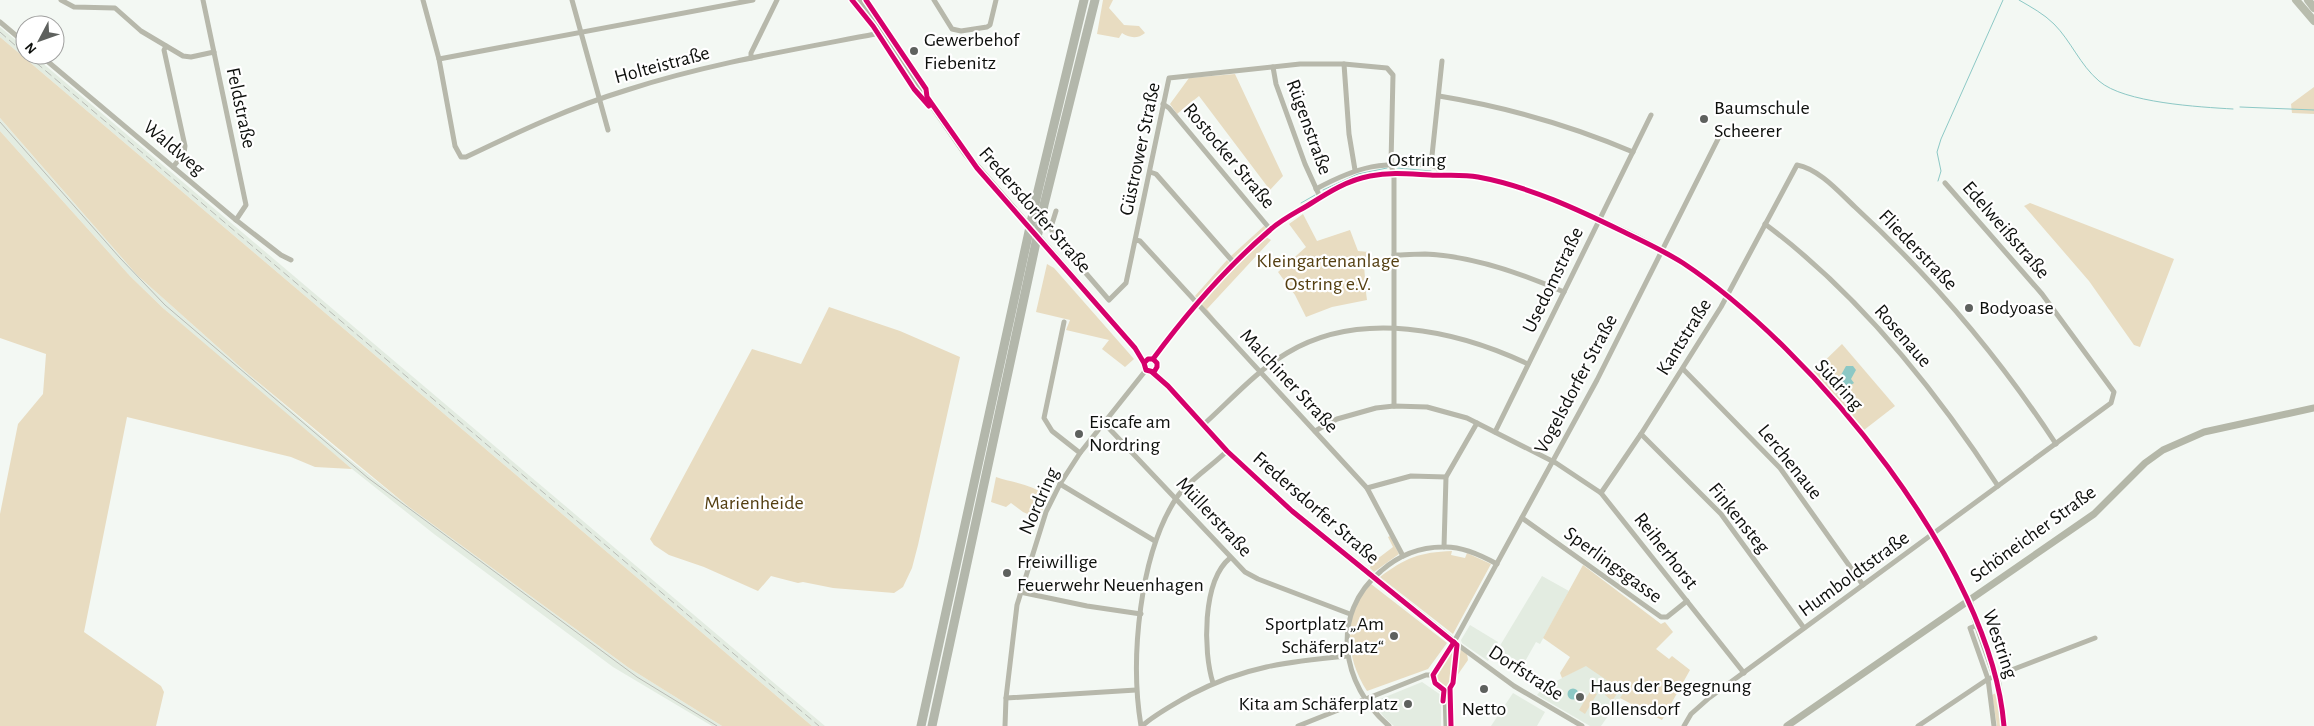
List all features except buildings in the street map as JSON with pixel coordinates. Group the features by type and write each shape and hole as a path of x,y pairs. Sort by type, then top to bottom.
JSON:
{"highway":[{"path":"921,726 1031,223 1084,0"},
{"path":"932,726 1042,214 1095,0"}],"main road":[{"path":"2296,0 2314,21"},
{"path":"2308,0 2314,8"}],"street":[{"path":"61,0 74,6 114,8 141,31 178,54 188,57 214,52"},
{"name":"Feldstraße","path":"203,0 246,205 236,220"},
{"path":"423,0 439,59 753,0"},
{"path":"572,0 608,130"},
{"path":"751,58 751,53 777,0"},
{"name":"Fredersdorfer Straße","path":"859,0 966,154 1203,425 1292,511 1454,642"},
{"path":"934,0 952,29 960,31 990,25 996,0"},
{"path":"0,22 15,35"},
{"name":"Holteistraße","path":"439,59 456,146 461,157 466,157 600,99 672,76 751,58 875,34 880,30"},
{"path":"166,46 164,50 185,146 184,153 173,167"},
{"path":"1440,175 1438,168 1431,165 1442,61"},
{"path":"1344,64 1349,134 1355,170"},
{"name":"Güstrower Straße","path":"1056,211 1051,227 1053,235 1109,300 1126,283 1168,79 1171,77 1273,67 1344,64 1387,68 1391,71 1392,75 1391,163"},
{"name":"Waldweg","path":"52,65 236,220 281,255 291,260"},
{"name":"Rügenstraße","path":"1273,67 1278,90 1320,197"},
{"path":"1439,96 1526,114 1572,128 1632,152"},
{"name":"Rostocker Straße","path":"1163,104 1170,108 1270,229"},
{"name":"Usedomstraße","path":"1495,432 1651,115"},
{"name":"Vogelsdorfer Straße","path":"1454,642 1553,462 1719,136"},
{"path":"1391,163 1393,173 1394,406"},
{"name":"Ostring","path":"1316,189 1355,170 1391,163 1431,165"},
{"name":"Kantstraße","path":"1601,493 1642,434 1683,369 1726,297 1797,165"},
{"name":"Fliederstraße","path":"1797,165 1809,170 1828,183 1904,254 1972,330 2018,389 2056,444"},
{"path":"1150,172 1156,174 1234,264"},
{"name":"Ostring","path":"1151,365 1198,304 1234,264 1270,229 1320,197 1348,183 1368,176 1393,173 1472,176 1487,179 1550,200 1599,220 1662,251"},
{"name":"Edelweißstraße","path":"1945,183 2042,294 2115,394"},
{"name":"Rosenaue","path":"1765,224 1824,274 1884,336 1931,391 1998,486"},
{"name":"Malchiner Straße","path":"1136,240 1198,304 1367,488 1402,556"},
{"name":"Südring","path":"1662,251 1684,264 1762,326 1844,412 1896,479 1932,535 1969,601"},
{"path":"1394,255 1429,254 1481,263 1522,275 1564,292"},
{"path":"1064,322 1044,418 1052,431 1080,453"},
{"path":"1203,425 1261,372 1287,353 1320,338 1349,332 1394,329 1463,338 1496,349 1528,364"},
{"name":"Nordring","path":"1005,726 1006,698 1015,615 1020,592 1046,512 1060,484 1080,453 1151,365"},
{"name":"Lerchenaue","path":"1683,369 1780,468 1863,585"},
{"name":"Humboldtstraße","path":"1684,726 1696,709 1744,672 2111,403 2115,394"},
{"name":"Reiherhorst","path":"1315,431 1352,413 1394,406 1438,409 1477,423 1553,462 1601,493 1744,672"},
{"name":"Schöneicher Straße","path":"1787,726 2094,514 2145,463 2170,446 2204,432 2314,408"},
{"name":"Müllerstraße","path":"1104,422 1245,572 1258,579 1350,614"},
{"path":"1444,546 1446,477 1477,423"},
{"name":"Finkensteg","path":"1642,434 1721,514 1804,628"},
{"path":"1227,450 1176,499 1155,541 1141,614 1136,690 1142,726 1162,710 1213,683 1266,666 1348,656"},
{"path":"1367,488 1411,476 1446,477"},
{"path":"1060,484 1155,541"},
{"name":"Sperlingsgasse","path":"1522,518 1661,617 1667,617 1687,601"},
{"path":"1389,726 1366,698 1352,675 1348,656 1348,630 1350,614 1357,599 1373,578 1402,556 1429,548 1444,546 1478,554 1497,564"},
{"path":"1213,683 1206,656 1207,620 1218,576 1222,566 1230,558"},
{"path":"1020,592 1087,606 1141,614"},
{"name":"Westring","path":"1969,601 1996,676 2002,701 2004,726"},
{"name":"Westring","path":"1978,625 1970,628 1988,679 1994,726"},
{"path":"1918,726 1988,679 2094,638"},
{"path":"1447,726 1446,693 1434,682 1433,675 1454,642"},
{"name":"Dorfstraße","path":"1454,642 1514,686 1582,726"},
{"path":"1298,726 1426,675 1433,675"},
{"path":"1006,698 1136,690"}],"shaded area":[{"path":"0,27 15,40 15,50 0,37"},
{"path":"33,65 45,65 825,726 812,726"},
{"path":"0,118 137,275 247,373 350,460 409,507 629,668 722,726 712,726 613,667 434,534 352,469 230,367 130,276 0,131"},
{"path":"1542,576 1569,591 1540,644 1536,642 1523,665 1498,649"},
{"path":"1470,625 1498,642 1488,661 1462,643 1461,640"},
{"name":"Haus der Begegnung Bollensdorf","path":"1586,665 1625,692 1601,726 1590,726 1537,695 1542,689"},
{"name":"Kita am Schäferplatz","path":"1422,682 1441,695 1441,726 1394,726 1384,717 1373,702"},
{"path":"1513,693 1545,712 1537,726 1491,726"}],"green space":[{"path":"1103,0 1113,0 1109,8 1124,25 1139,26 1145,33 1134,37 1122,33 1119,38 1097,34"},
{"path":"0,37 15,50 15,65 33,65 812,726 722,726 629,668 409,507 247,373 137,275 0,118"},
{"path":"1235,74 1283,176 1270,190 1199,96 1177,114 1170,104 1189,78"},
{"path":"2314,87 2314,114 2292,113 2291,104"},
{"path":"0,131 130,276 163,308 352,469 315,467 291,457 127,417 84,632 161,686 164,692 156,726 0,726 0,514 18,424 43,394 46,354 0,338"},
{"path":"2030,203 2174,259 2140,347 2134,345 2089,281 2024,206"},
{"name":"Kleingartenanlage Ostring e.V.","path":"1303,214 1317,241 1350,230 1358,251 1369,252 1370,263 1364,264 1367,300 1332,307 1306,317 1295,295 1278,272 1306,247 1289,224"},
{"path":"1264,226 1266,228 1265,231 1233,259 1231,256"},
{"path":"1266,237 1271,240 1207,309 1215,319 1202,306 1202,302 1237,264"},
{"path":"1227,260 1230,263 1229,266 1198,299 1195,296"},
{"path":"1047,264 1054,268 1134,359 1125,367 1102,349 1109,340 1066,330 1070,320 1036,312"},
{"name":"Marienheide","path":"829,307 900,331 960,357 918,545 912,568 903,587 894,593 833,588 803,582 798,583 771,576 758,591 704,567 669,555 654,545 650,539 752,349 801,364"},
{"path":"1842,344 1895,406 1864,430 1813,372"},
{"path":"996,477 1030,487 1042,493 1047,498 1039,519 1023,512 1011,503 1006,507 991,502"},
{"path":"1390,536 1399,554 1374,572 1370,568 1371,565 1368,566 1393,547 1388,537"},
{"path":"1452,551 1451,555 1465,558 1467,553 1491,564 1453,634 1380,577 1413,557"},
{"path":"1583,565 1661,624 1665,622 1673,632 1656,649 1669,659 1672,656 1690,670 1662,720 1620,698 1624,692 1586,666 1562,678 1560,673 1570,657 1543,638"},
{"name":"Sportplatz „Am Schäferplatz“","path":"1371,584 1447,643 1428,669 1367,691 1354,664 1350,636 1355,608"},
{"path":"1457,647 1467,654 1468,660 1447,690 1438,683 1436,674 1453,648"},
{"path":"1612,686 1619,691 1612,701 1605,695"},
{"path":"1591,690 1597,694 1585,714 1579,710"},
{"path":"1998,692 2003,726 1997,726 1992,695"}],"water":[{"path":"1846,366 1853,366 1856,370 1851,379 1854,383 1843,390 1839,389 1836,384"},
{"path":"1573,688 1579,694 1573,700 1567,694"}],"waterway":[{"path":"1938,181 1941,171 1937,152 1941,139 2003,0"},
{"path":"2019,0 2054,24 2092,75 2111,88 2144,99 2233,109"},
{"path":"2240,107 2314,110"},
{"path":"1323,190 1358,174 1387,168"},
{"path":"1397,168 1431,171"},
{"path":"1301,203 1315,195"}],"tram line":[{"path":"0,122 120,258 165,305 368,478 637,677 717,726"}],"railway":[{"path":"0,32 15,45"},
{"path":"39,65 819,726"}],"cycle path":[{"path":"852,0 873,26 914,89 929,106"},
{"path":"866,0 926,89 927,97 977,168 1135,348 1146,370 1154,372 1157,367 1157,363 1153,359 1148,359 1144,363"},
{"path":"1153,359 1208,291 1254,244 1285,219 1324,195 1354,180 1370,176 1393,174 1472,176 1516,186 1571,207 1683,263 1734,301 1787,349 1839,405 1888,467 1931,532 1967,598 1992,663 2004,726"},
{"path":"1152,372 1168,386 1227,451 1292,511 1457,645 1453,683 1450,688 1451,726"},
{"path":"1443,701 1444,690 1435,683 1433,675 1454,642"}],"place":[{"name":"Gewerbehof Fiebenitz","path":"914,51"},
{"name":"Baumschule Scheerer","path":"1704,119"},
{"name":"Bodyoase","path":"1969,308"},
{"name":"Eiscafe am Nordring","path":"1079,434"},
{"name":"Freiwillige Feuerwehr Neuenhagen","path":"1007,573"},
{"name":"Sportplatz „Am Schäferplatz“","path":"1394,636"},
{"name":"Netto","path":"1484,689"},
{"name":"Haus der Begegnung Bollensdorf","path":"1580,697"},
{"name":"Kita am Schäferplatz","path":"1408,704"}]}
